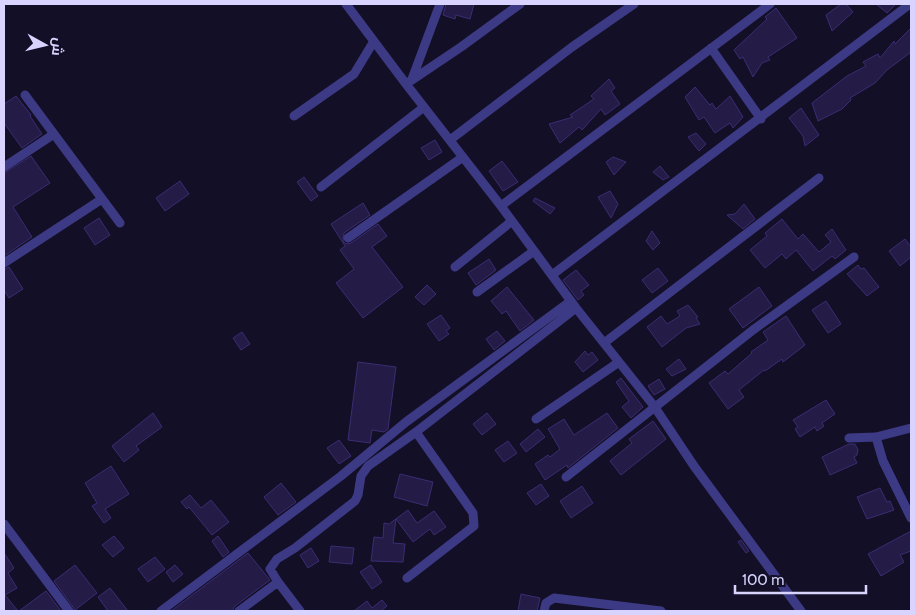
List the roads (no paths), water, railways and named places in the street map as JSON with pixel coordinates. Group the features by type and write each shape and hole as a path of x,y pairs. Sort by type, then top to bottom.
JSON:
{"street":[{"path":"346,4 374,41 409,81 424,108 501,206 573,305 654,406 694,466 802,611"},
{"path":"409,81 440,4"},
{"path":"409,81 462,48 520,4"},
{"path":"450,140 572,47 634,4"},
{"path":"501,206 770,4"},
{"path":"552,275 910,4"},
{"path":"294,116 354,74 374,41"},
{"path":"711,48 760,119"},
{"path":"25,95 120,223"},
{"path":"321,187 424,108"},
{"path":"4,167 54,134"},
{"path":"348,238 463,156"},
{"path":"604,343 819,178"},
{"path":"4,263 102,199"},
{"path":"455,267 512,221"},
{"path":"477,292 534,251"},
{"path":"566,477 753,330 854,256"},
{"path":"300,611 270,569 272,564 355,500 358,495 361,476 368,466 416,432 573,305"},
{"path":"162,611 333,482 406,422 573,305"},
{"path":"536,419 619,362"},
{"path":"849,438 876,437 911,428"},
{"path":"407,578 474,526 475,521 473,513 416,432"},
{"path":"876,437 884,461 911,518"},
{"path":"4,524 69,611"},
{"path":"239,611 278,582"},
{"path":"544,611 546,603 554,598 661,611"}]}
